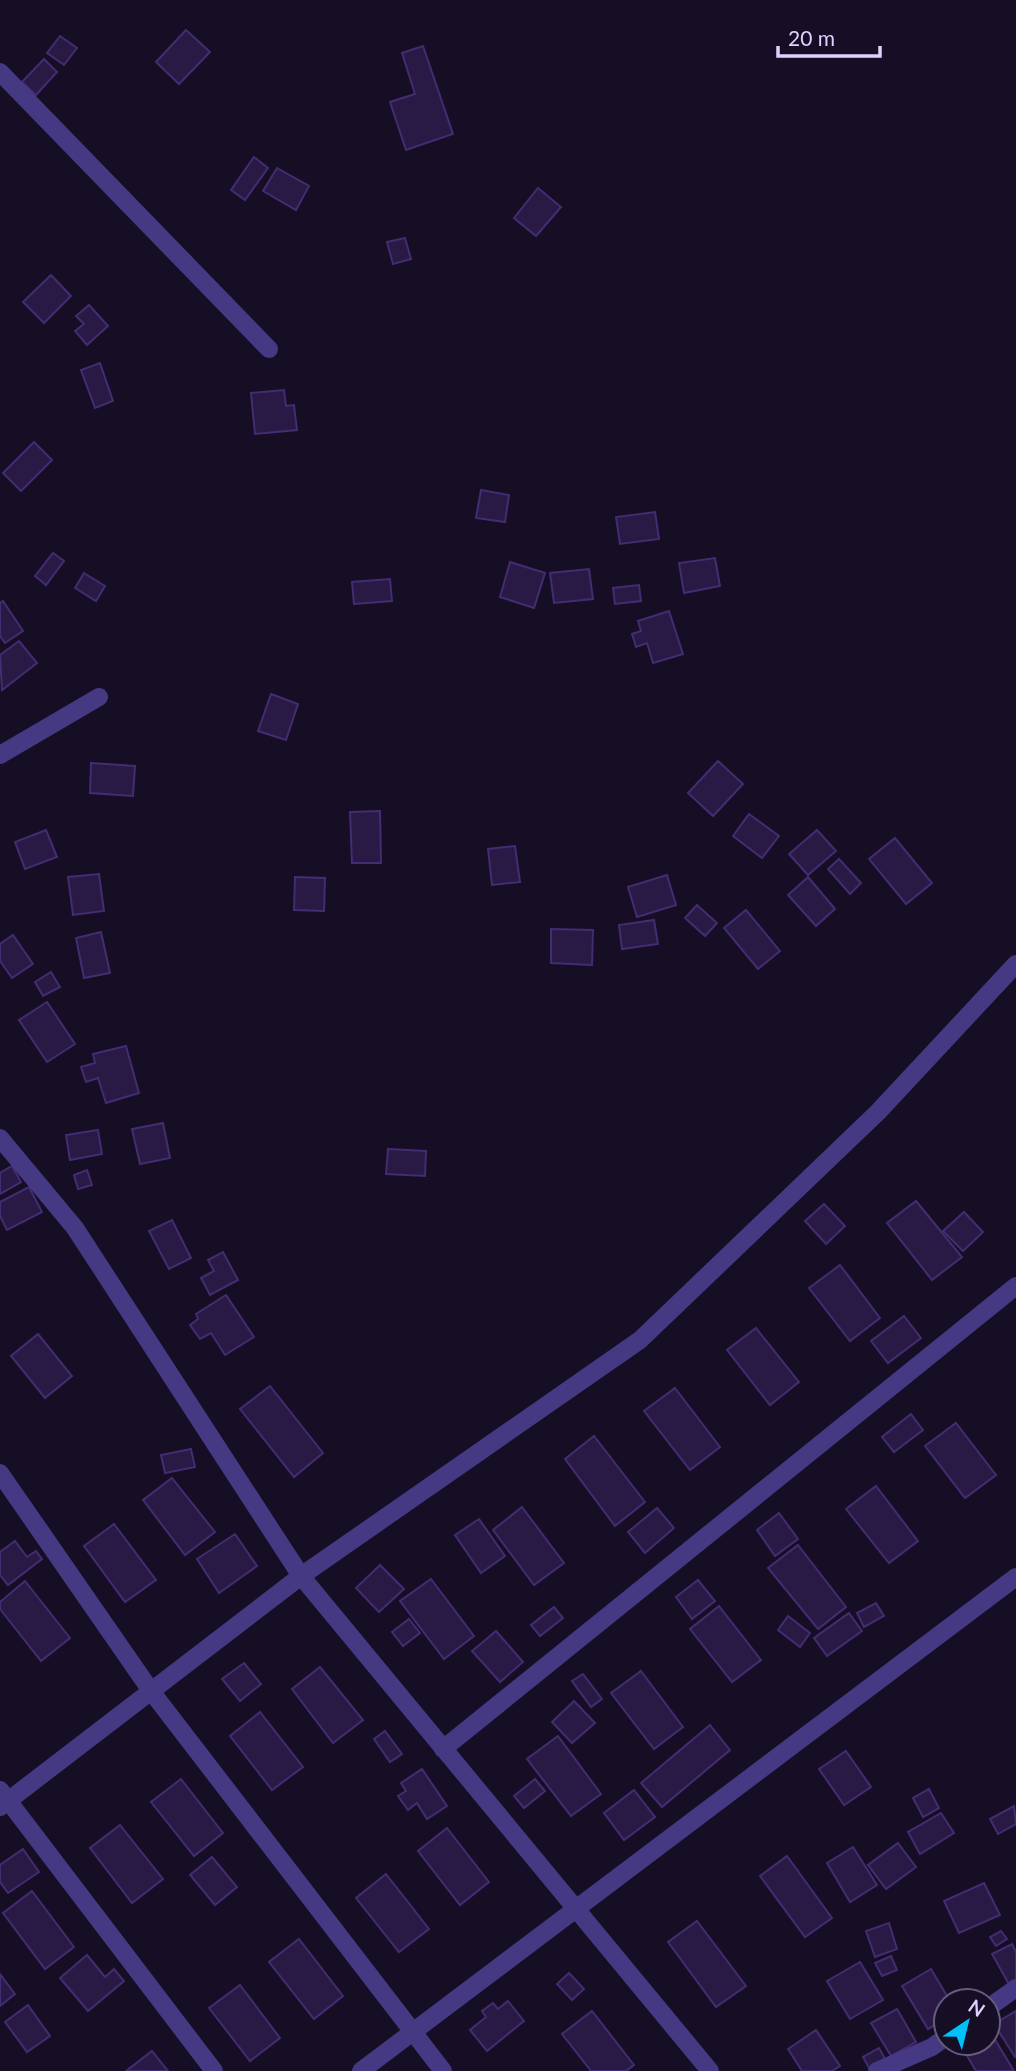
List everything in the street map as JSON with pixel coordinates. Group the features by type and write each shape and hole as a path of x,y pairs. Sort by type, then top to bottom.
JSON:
{"street":[{"path":"0,72 269,349"},
{"path":"0,755 99,697"},
{"path":"214,2071 3,1799 151,1691 301,1576 640,1340 878,1112 1016,964"},
{"path":"0,1138 75,1228 301,1576 710,2071"},
{"path":"443,1749 1016,1286"},
{"path":"0,1473 151,1691 443,2071"},
{"path":"360,2071 1016,1577"},
{"path":"877,2071 932,2047"}],"building":[{"path":"186,30 210,52 179,84 156,62"},
{"path":"60,36 77,48 64,65 47,53"},
{"path":"423,46 453,134 406,150 390,102 415,94 402,53"},
{"path":"44,59 57,72 36,95 22,82"},
{"path":"254,157 268,168 245,200 231,190"},
{"path":"277,168 309,186 296,210 263,191"},
{"path":"538,188 561,207 536,236 514,218"},
{"path":"405,238 411,259 393,264 387,242"},
{"path":"51,275 71,296 44,323 23,302"},
{"path":"89,305 108,326 87,345 75,331 84,324 76,316"},
{"path":"100,363 113,401 95,408 81,370"},
{"path":"284,390 286,406 294,405 297,430 255,434 251,393"},
{"path":"34,442 52,460 21,491 3,473"},
{"path":"481,490 509,495 505,522 476,518"},
{"path":"655,512 659,539 620,544 616,517"},
{"path":"53,553 64,561 46,585 35,576"},
{"path":"715,558 720,586 684,593 679,563"},
{"path":"510,562 545,573 534,608 500,597"},
{"path":"589,569 593,599 554,603 550,573"},
{"path":"84,573 105,586 96,601 75,588"},
{"path":"390,579 392,601 354,604 352,582"},
{"path":"639,585 641,601 615,604 613,588"},
{"path":"3,601 23,631 5,643 0,636 0,603"},
{"path":"669,611 683,654 653,663 647,643 636,647 632,634 641,631 638,621"},
{"path":"19,641 37,663 2,690 0,655"},
{"path":"271,694 298,704 286,740 258,731"},
{"path":"718,761 743,784 713,816 688,793"},
{"path":"91,763 135,766 133,796 90,793"},
{"path":"380,811 381,863 352,863 350,812"},
{"path":"749,814 779,836 762,858 733,836"},
{"path":"46,830 57,857 25,869 15,842"},
{"path":"817,830 836,851 808,875 789,854"},
{"path":"895,838 932,883 906,904 869,859"},
{"path":"515,846 520,882 492,885 488,849"},
{"path":"839,859 861,883 850,894 828,869"},
{"path":"99,874 104,911 73,915 68,877"},
{"path":"667,875 676,905 637,917 628,887"},
{"path":"295,877 325,878 324,911 294,910"},
{"path":"808,877 835,909 816,926 788,895"},
{"path":"697,905 717,923 705,936 685,918"},
{"path":"746,910 780,951 758,969 724,928"},
{"path":"654,920 658,944 622,949 619,925"},
{"path":"551,929 593,930 592,965 551,963"},
{"path":"101,932 110,973 84,978 76,938"},
{"path":"13,935 33,964 12,978 0,961 0,944"},
{"path":"51,972 60,987 43,996 35,982"},
{"path":"47,1002 75,1044 47,1062 19,1020"},
{"path":"126,1046 139,1093 106,1103 98,1078 86,1082 81,1067 95,1063 93,1054"},
{"path":"163,1123 170,1158 140,1164 132,1129"},
{"path":"98,1130 102,1154 70,1160 66,1135"},
{"path":"388,1149 426,1151 425,1176 386,1174"},
{"path":"12,1166 21,1182 0,1194 0,1173"},
{"path":"87,1170 92,1185 78,1189 74,1175"},
{"path":"29,1187 42,1212 7,1230 0,1216 0,1202"},
{"path":"916,1201 962,1257 932,1280 887,1223"},
{"path":"824,1204 845,1226 826,1244 805,1221"},
{"path":"964,1212 983,1232 963,1251 943,1231"},
{"path":"172,1220 191,1258 169,1269 149,1231"},
{"path":"223,1252 238,1280 210,1295 201,1278 214,1271 208,1260"},
{"path":"840,1265 880,1318 850,1341 809,1288"},
{"path":"226,1295 254,1337 225,1355 211,1333 200,1339 190,1325 198,1319 196,1314"},
{"path":"904,1316 921,1338 888,1363 871,1341"},
{"path":"756,1328 799,1382 770,1405 727,1350"},
{"path":"38,1334 72,1376 45,1398 11,1356"},
{"path":"270,1386 323,1453 294,1477 240,1409"},
{"path":"675,1388 720,1447 690,1470 644,1411"},
{"path":"911,1414 923,1430 894,1452 882,1437"},
{"path":"956,1423 996,1475 965,1498 925,1446"},
{"path":"594,1436 645,1502 615,1526 565,1459"},
{"path":"191,1449 195,1467 165,1473 161,1455"},
{"path":"172,1478 215,1532 185,1555 143,1500"},
{"path":"876,1486 918,1541 889,1563 846,1509"},
{"path":"522,1507 564,1563 534,1585 493,1530"},
{"path":"657,1508 674,1528 645,1553 628,1532"},
{"path":"779,1513 798,1539 775,1556 757,1530"},
{"path":"479,1519 505,1556 481,1573 455,1535"},
{"path":"114,1524 156,1580 125,1602 84,1546"},
{"path":"235,1534 257,1566 219,1593 197,1559"},
{"path":"15,1541 27,1557 36,1551 42,1559 8,1585 0,1575 0,1552"},
{"path":"798,1545 846,1607 818,1629 768,1568"},
{"path":"380,1565 404,1589 379,1612 356,1588"},
{"path":"431,1579 474,1636 444,1659 400,1601"},
{"path":"698,1580 715,1601 692,1619 676,1597"},
{"path":"25,1581 70,1638 41,1661 0,1609 0,1602"},
{"path":"876,1603 884,1616 864,1627 857,1613"},
{"path":"719,1606 761,1660 732,1682 690,1629"},
{"path":"554,1607 563,1618 540,1636 531,1625"},
{"path":"849,1613 862,1631 827,1656 814,1638"},
{"path":"788,1616 810,1633 800,1647 778,1630"},
{"path":"409,1619 420,1633 403,1646 392,1632"},
{"path":"496,1631 523,1662 500,1682 472,1651"},
{"path":"244,1663 261,1684 240,1701 222,1679"},
{"path":"320,1667 363,1720 333,1743 292,1689"},
{"path":"641,1671 683,1727 654,1749 611,1693"},
{"path":"583,1674 602,1699 591,1707 572,1681"},
{"path":"574,1701 595,1723 572,1743 552,1722"},
{"path":"260,1712 303,1767 272,1790 230,1736"},
{"path":"710,1725 730,1750 662,1807 641,1783"},
{"path":"385,1731 402,1754 390,1762 374,1739"},
{"path":"558,1736 601,1794 571,1816 527,1759"},
{"path":"846,1751 871,1787 844,1805 819,1769"},
{"path":"422,1769 447,1806 427,1819 417,1803 408,1810 398,1796 406,1791 401,1783"},
{"path":"181,1779 223,1833 194,1856 151,1802"},
{"path":"535,1779 545,1791 524,1808 514,1796"},
{"path":"929,1789 939,1808 923,1817 913,1798"},
{"path":"634,1790 655,1817 624,1840 604,1813"},
{"path":"1014,1806 1016,1824 998,1834 990,1819"},
{"path":"941,1813 954,1833 920,1854 908,1832"},
{"path":"120,1825 163,1879 132,1903 90,1848"},
{"path":"447,1828 489,1882 460,1905 418,1851"},
{"path":"898,1843 916,1867 886,1889 868,1865"},
{"path":"853,1847 877,1885 850,1902 827,1863"},
{"path":"23,1849 39,1872 8,1893 0,1882 0,1865"},
{"path":"787,1856 832,1918 805,1937 760,1876"},
{"path":"212,1857 237,1887 215,1905 190,1875"},
{"path":"386,1874 429,1929 399,1952 356,1898"},
{"path":"984,1883 1000,1915 959,1933 944,1901"},
{"path":"32,1891 74,1947 45,1969 3,1913"},
{"path":"697,1921 746,1986 716,2007 668,1942"},
{"path":"889,1923 897,1949 875,1957 866,1931"},
{"path":"1001,1931 1007,1939 996,1946 990,1937"},
{"path":"299,1939 343,1996 314,2019 269,1962"},
{"path":"1012,1944 1016,1952 1016,1982 1010,1986 992,1954"},
{"path":"87,1955 105,1977 114,1969 124,1981 88,2011 60,1978"},
{"path":"891,1956 897,1970 882,1976 875,1963"},
{"path":"860,1962 883,2000 850,2019 827,1981"},
{"path":"931,1969 942,1987 932,1987 932,2027 928,2029 902,1986"},
{"path":"569,1973 584,1989 572,2000 557,1984"},
{"path":"0,1974 15,1994 0,2006"},
{"path":"240,1985 280,2038 250,2061 209,2008"},
{"path":"508,2001 524,2021 487,2051 470,2030 486,2017 482,2011 493,2003 498,2009"},
{"path":"28,2005 50,2036 27,2052 5,2022"},
{"path":"897,2009 916,2042 891,2056 871,2023"},
{"path":"592,2011 634,2065 626,2071 591,2071 562,2034"},
{"path":"1016,2011 1015,2057 1002,2037 1002,2019"},
{"path":"816,2030 840,2066 832,2071 802,2071 788,2049"},
{"path":"879,2048 885,2059 869,2068 863,2057"},
{"path":"152,2051 168,2071 126,2071"},
{"path":"1002,2051 1014,2071 976,2071 968,2057 1002,2057"}]}
